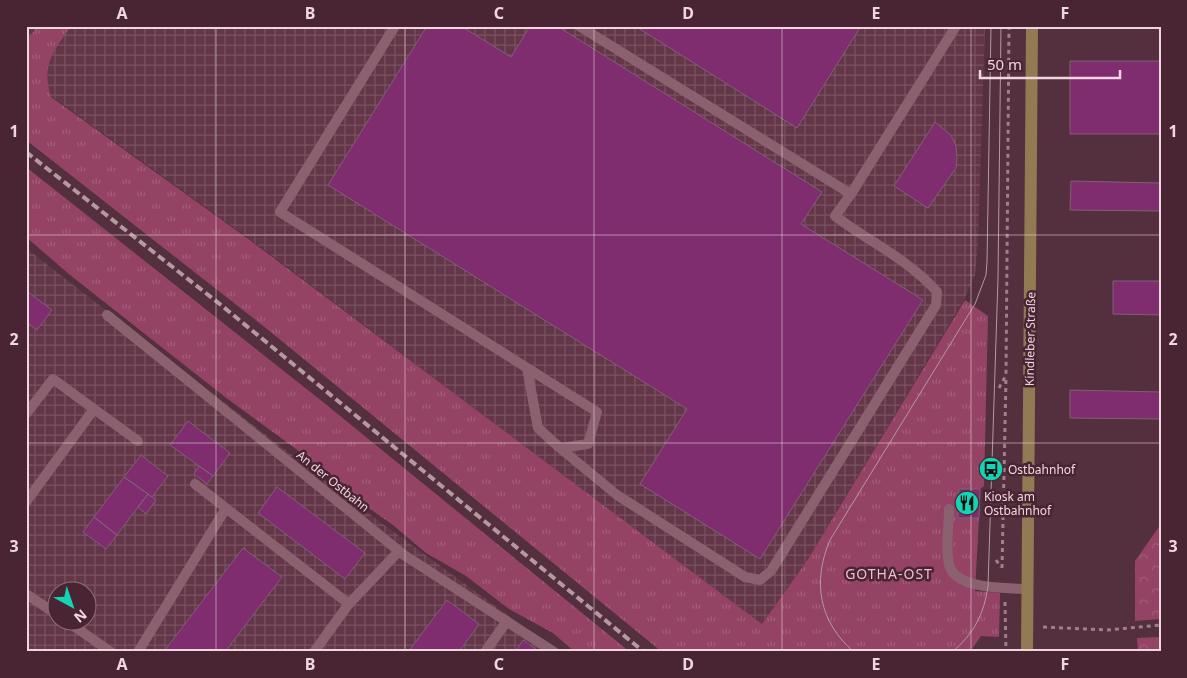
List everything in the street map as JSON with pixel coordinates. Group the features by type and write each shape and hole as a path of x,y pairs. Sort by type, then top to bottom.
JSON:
{"main road":[{"name":"Kindleber Straße","path":"1027,652 1032,26"}],"lane":[{"path":"395,26 280,212 596,412 588,444 560,448"},
{"path":"579,26 851,194"},
{"path":"527,368 538,428 617,495 745,577 760,580 770,571 936,305 937,292 924,276 862,237 835,216 851,194 956,26"},
{"name":"An der Ostbahn","path":"107,315 400,551 554,652"},
{"path":"26,414 53,380 138,441"},
{"path":"26,502 94,409"},
{"path":"195,484 349,604"},
{"path":"138,652 226,508"},
{"path":"949,509 949,565 954,574 977,585 1027,589"},
{"path":"314,652 349,604 400,551"},
{"path":"26,594 48,608"},
{"path":"485,652 507,621"},
{"path":"79,630 111,652"}],"path":[{"path":"1006,652 1002,568 1006,374 1008,26"},
{"path":"999,388 1006,374"},
{"path":"996,560 1002,568"},
{"path":"1027,627 1107,630 1161,625"}],"shaded area":[{"path":"26,26 985,26 978,243 975,275 964,300 809,557 762,624 247,237 26,78"},
{"path":"26,248 338,491 558,652 26,652"}],"green space":[{"path":"38,26 71,26 50,59 47,76 51,97 247,238 762,624 808,559 965,300 988,316 984,486 980,489 959,489 958,517 979,518 975,591 1000,593 999,637 981,636 970,652 835,652 830,648 833,652 662,652 267,329 26,140 26,41"},
{"path":"26,167 323,402 630,652 575,652 553,633 509,609 466,576 426,553 393,525 340,488 296,449 225,397 70,275 26,237"},
{"path":"1161,524 1161,619 1135,621 1135,561"},
{"path":"1161,637 1161,652 1138,652 1137,638"}],"building":[{"path":"427,26 461,26 511,57 530,26 557,26 822,192 801,224 923,300 760,559 640,484 687,409 328,185"},
{"path":"635,26 861,26 797,128"},
{"path":"1070,61 1160,61 1160,134 1070,134"},
{"path":"935,122 951,135 956,146 957,158 956,168 928,208 894,186"},
{"path":"1071,181 1161,183 1161,211 1070,210"},
{"path":"1113,281 1161,281 1161,315 1113,314"},
{"path":"28,292 52,310 37,330 26,322"},
{"path":"1070,390 1161,392 1161,419 1070,418"},
{"path":"188,421 230,453 213,476 170,445"},
{"path":"141,455 168,476 152,497 124,477"},
{"path":"199,466 213,476 207,484 194,474"},
{"path":"124,477 148,494 117,535 94,517"},
{"path":"277,487 365,553 345,579 258,513"},
{"path":"959,489 980,489 979,518 958,518"},
{"path":"148,494 156,500 146,514 138,507"},
{"path":"94,517 117,535 106,549 83,532"},
{"path":"243,548 282,577 225,652 167,652 165,650"},
{"path":"447,600 479,624 459,652 408,652"},
{"path":"523,640 540,652 515,652"}],"tram line":[{"path":"854,652 833,628 826,614 820,586 824,556 830,540 975,304 986,275 991,26"},
{"path":"952,652 977,623 984,606 988,586 998,278 1001,26"}],"railway":[{"path":"26,152 221,305 644,652"}],"place":[{"name":"Ostbahnhof","path":"991,469"},
{"name":"Kiosk am Ostbahnhof","path":"967,503"}],"district":[{"name":"GOTHA-OST","path":"889,573"}]}
